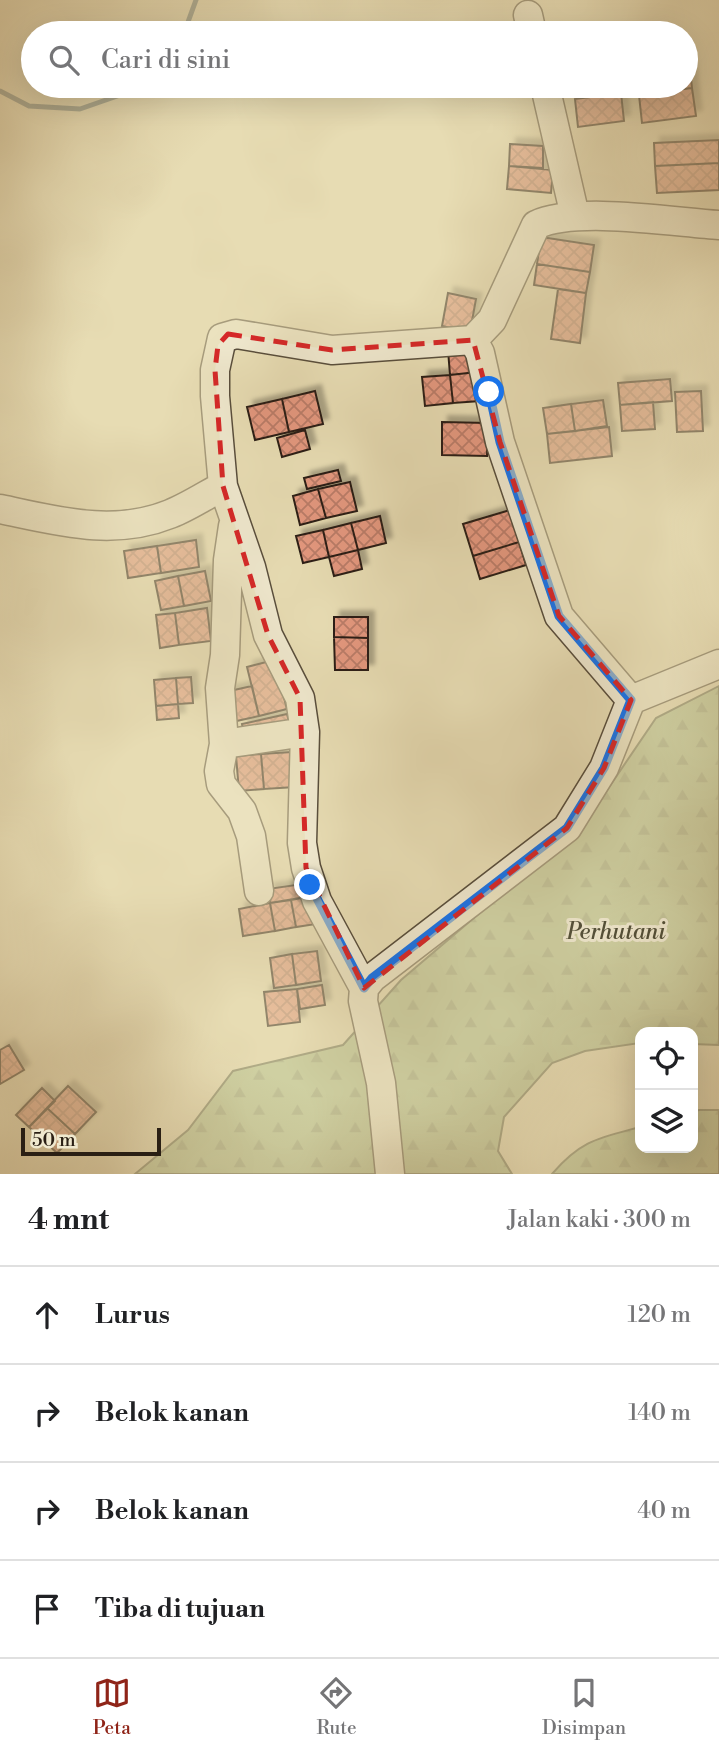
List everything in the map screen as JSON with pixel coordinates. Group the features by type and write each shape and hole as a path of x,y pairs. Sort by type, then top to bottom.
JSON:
{"street":[{"path":"548,98 575,216"},
{"path":"390,1174 380,1083 363,1001 364,988 317,901 306,868 302,843 305,732 300,698 268,635 251,567 223,486 216,431 215,370 218,345 228,334 332,350 473,340 492,320 536,225 560,216 575,216 719,225"},
{"path":"473,340 480,353 500,442 559,616 631,700"},
{"path":"0,509 94,528 121,526 171,514 223,486"},
{"path":"234,521 228,560 225,655 219,688 224,744 219,771 221,784 242,811 251,836 259,891"},
{"path":"364,988 372,978 567,828 604,768 631,700 719,664"},
{"path":"224,744 305,732"}],"highlighted area":[{"path":"228,334 332,350 473,340 500,442 559,616 631,700 604,768 567,828 364,988 306,868 300,698 268,635 223,486 215,370 218,345"}],"green space":[{"name":"Perhutani","path":"719,686 719,1045 698,1044 698,1027 635,1027 635,1044 585,1051 552,1063 504,1117 498,1151 512,1174 135,1174 188,1130 233,1071 343,1045 401,980 584,824 656,718"},
{"path":"698,1110 719,1110 719,1174 552,1174 582,1147 635,1128 635,1153 698,1153"}],"building":[{"path":"622,98 624,121 578,127 575,99"},
{"path":"639,98 693,98 696,116 642,123"},
{"path":"719,140 719,163 655,166 654,143"},
{"path":"510,144 543,146 543,168 509,166"},
{"path":"719,163 719,190 657,193 655,166"},
{"path":"509,166 553,170 551,193 507,189"},
{"path":"541,237 594,245 590,272 537,264"},
{"path":"537,264 590,272 586,293 534,285"},
{"path":"558,289 586,293 580,343 551,339"},
{"path":"448,293 476,299 470,332 442,326"},
{"path":"475,348 477,372 450,375 448,350"},
{"path":"477,372 480,401 453,403 450,375"},
{"path":"450,375 453,403 425,406 422,377"},
{"path":"670,379 672,401 620,405 618,383"},
{"path":"315,391 323,424 289,432 282,399"},
{"path":"701,391 703,431 677,432 675,392"},
{"path":"282,399 289,432 255,440 247,407"},
{"path":"603,400 607,426 575,431 571,404"},
{"path":"653,402 655,429 622,431 620,405"},
{"path":"571,404 575,431 547,434 543,408"},
{"path":"442,422 488,423 487,456 442,455"},
{"path":"609,427 612,456 550,463 547,434"},
{"path":"305,430 310,449 282,457 277,438"},
{"path":"338,470 341,481 307,489 304,478"},
{"path":"350,482 357,511 326,518 318,489"},
{"path":"318,489 326,518 300,525 293,496"},
{"path":"510,510 519,542 473,556 463,524"},
{"path":"380,516 386,543 358,550 351,523"},
{"path":"351,523 358,550 329,557 323,530"},
{"path":"323,530 329,557 303,563 296,536"},
{"path":"196,540 199,567 161,573 157,546"},
{"path":"519,542 526,565 480,579 473,556"},
{"path":"157,546 161,573 128,578 124,551"},
{"path":"358,550 362,569 334,576 329,557"},
{"path":"205,571 211,601 184,606 178,576"},
{"path":"178,576 184,606 161,610 155,581"},
{"path":"207,608 211,641 179,645 175,613"},
{"path":"175,613 179,645 160,648 156,615"},
{"path":"334,617 368,617 368,638 334,637"},
{"path":"334,637 368,638 368,670 335,670"},
{"path":"274,660 287,709 259,716 247,667"},
{"path":"191,677 193,703 178,704 176,678"},
{"path":"176,678 178,704 156,706 154,680"},
{"path":"252,686 259,716 232,722 225,692"},
{"path":"178,704 179,718 157,720 156,706"},
{"path":"287,714 291,729 245,739 242,724"},
{"path":"292,752 295,787 264,789 261,754"},
{"path":"261,754 264,789 239,791 236,756"},
{"path":"309,883 312,896 270,903 268,889"},
{"path":"312,896 316,924 296,927 291,900"},
{"path":"291,900 296,927 275,931 270,903"},
{"path":"270,903 275,931 243,936 239,909"},
{"path":"317,951 321,981 296,985 292,954"},
{"path":"292,954 296,985 274,988 270,958"},
{"path":"322,985 325,1005 300,1009 297,989"},
{"path":"297,989 300,1022 268,1026 264,992"},
{"path":"9,1045 24,1070 0,1084 0,1050"},
{"path":"68,1086 96,1112 75,1134 47,1108"},
{"path":"42,1088 55,1101 29,1127 16,1115"},
{"path":"47,1108 75,1134 57,1153 29,1127"}],"waterway":[{"path":"188,21 196,0"},
{"path":"0,91 29,106 80,109 112,98"}],"route":[{"path":"310,885 364,988 372,978 567,828 604,768 631,700 571,634 559,616 500,442 489,392"}]}
